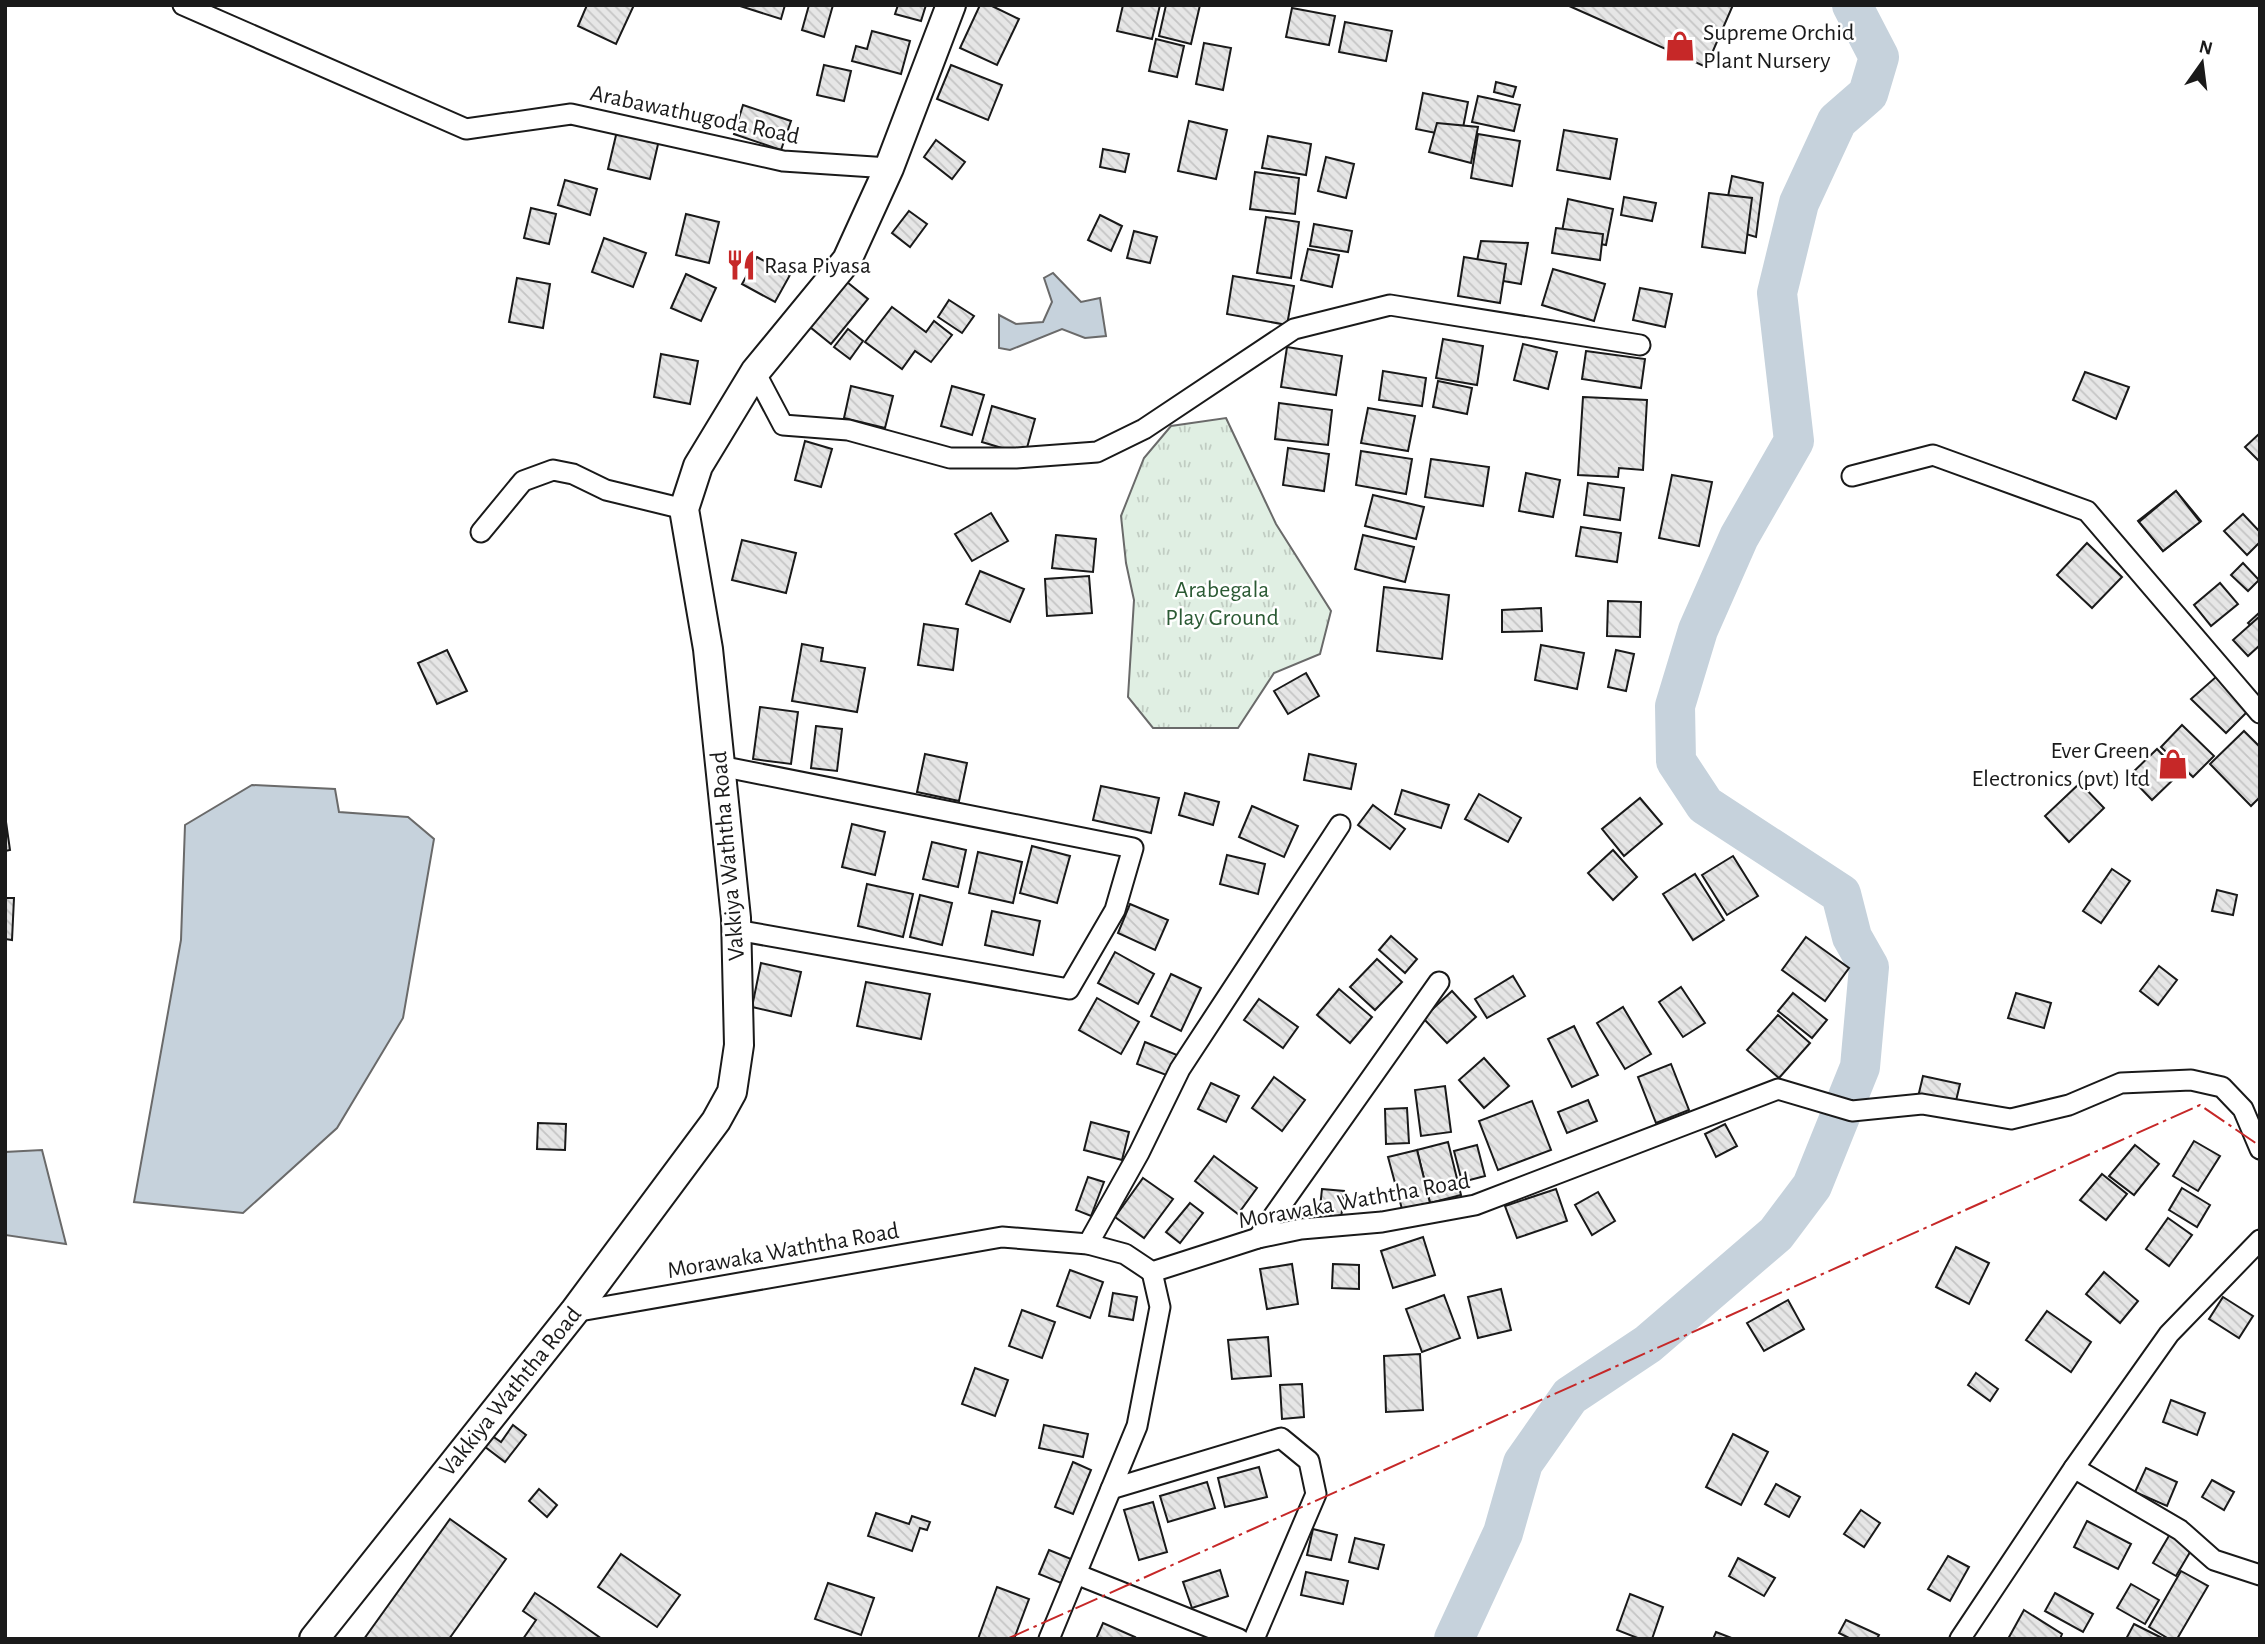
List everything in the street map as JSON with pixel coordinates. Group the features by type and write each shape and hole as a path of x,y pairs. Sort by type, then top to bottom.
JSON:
{"street":[{"name":"Arabawathugoda Road","path":"183,5 466,130 571,114 783,160 889,168"},
{"name":"Vakkiya Waththa Road","path":"314,1639 574,1312 716,1121 732,1092 739,1045 736,930 708,649 684,509 698,467 755,372 847,260 889,168 951,5"},
{"path":"755,372 783,425 848,430 950,458 1016,458 1097,452 1144,429 1294,330 1390,305 1640,345"},
{"path":"1852,476 1933,455 2087,511 2260,713"},
{"path":"481,532 523,481 553,470 573,474 606,490 684,509"},
{"path":"720,766 1133,848 1115,910 1069,989 736,930"},
{"path":"1087,1244 1139,1153 1180,1069 1340,825"},
{"path":"1258,1238 1439,982"},
{"name":"Morawaka Waththa Road","path":"574,1312 1002,1237 1087,1244 1125,1254 1152,1272 1258,1238 1301,1229 1382,1222 1475,1205 1778,1089 1852,1111 1922,1104 2011,1119 2069,1105 2121,1083 2191,1080 2222,1087 2243,1109 2260,1149"},
{"path":"1960,1639 2074,1468 2169,1334 2260,1240"},
{"path":"1049,1639 1136,1426 1160,1307 1152,1272"},
{"path":"1111,1489 1281,1438 1309,1461 1316,1494 1254,1639"},
{"path":"2074,1468 2180,1530 2214,1560 2260,1576"},
{"path":"1076,1574 1239,1639"}],"green space":[{"name":"Arabegala Play Ground","path":"1226,418 1276,524 1331,611 1320,654 1274,673 1238,728 1153,728 1128,697 1134,600 1126,563 1121,516 1144,458 1171,426"}],"shaded area":[{"path":"1053,273 1081,302 1100,298 1106,336 1085,338 1062,329 1010,350 999,348 999,315 1016,324 1043,322 1052,302 1044,278"},
{"path":"252,785 335,789 339,812 408,817 434,839 403,1018 337,1128 243,1213 134,1202 181,940 185,825"},
{"path":"42,1150 66,1244 5,1235 5,1152"}],"building":[{"path":"587,5 634,5 616,44 578,26"},
{"path":"737,5 785,5 781,19"},
{"path":"809,5 833,5 824,37 802,30"},
{"path":"898,5 926,5 921,21 895,14"},
{"path":"980,5 990,5 1019,19 997,65 960,48"},
{"path":"1123,5 1160,5 1152,39 1117,31"},
{"path":"1166,5 1200,5 1191,44 1159,36"},
{"path":"1567,5 1733,5 1706,67"},
{"path":"1292,8 1335,16 1329,45 1286,37"},
{"path":"1345,22 1392,31 1386,61 1339,52"},
{"path":"872,31 910,41 901,74 852,61 856,46 867,49"},
{"path":"1156,39 1184,46 1177,77 1149,71"},
{"path":"1204,43 1231,48 1223,90 1196,84"},
{"path":"824,65 851,71 844,101 817,95"},
{"path":"951,65 1002,85 988,120 937,99"},
{"path":"1496,82 1516,87 1513,97 1494,92"},
{"path":"1423,93 1468,102 1461,138 1416,129"},
{"path":"1478,96 1520,105 1514,131 1472,122"},
{"path":"743,105 791,121 781,150 734,134"},
{"path":"1189,121 1227,130 1216,179 1178,171"},
{"path":"1437,123 1478,127 1471,163 1429,152"},
{"path":"1564,130 1617,139 1610,179 1557,170"},
{"path":"617,131 659,140 650,179 608,169"},
{"path":"1478,134 1520,141 1512,186 1471,178"},
{"path":"1268,136 1311,144 1306,175 1262,168"},
{"path":"936,140 965,162 952,179 924,157"},
{"path":"1103,149 1129,154 1125,172 1100,167"},
{"path":"1326,157 1354,164 1346,198 1318,191"},
{"path":"1255,172 1299,178 1295,214 1250,209"},
{"path":"1732,176 1763,183 1756,237 1722,227"},
{"path":"565,180 597,189 590,215 558,205"},
{"path":"1709,193 1752,198 1745,253 1702,247"},
{"path":"1624,197 1656,203 1652,221 1621,215"},
{"path":"1568,199 1613,209 1606,245 1561,237"},
{"path":"531,208 556,214 549,244 524,238"},
{"path":"909,211 927,224 910,247 892,233"},
{"path":"686,214 719,222 709,263 676,255"},
{"path":"1100,215 1122,226 1111,251 1088,240"},
{"path":"1266,217 1299,222 1291,278 1257,273"},
{"path":"1314,224 1352,231 1348,252 1310,246"},
{"path":"1556,228 1603,234 1600,260 1552,253"},
{"path":"1134,231 1157,237 1150,263 1127,258"},
{"path":"604,238 646,253 633,287 592,272"},
{"path":"1481,241 1528,243 1521,284 1474,276"},
{"path":"1308,249 1339,255 1332,287 1301,280"},
{"path":"757,257 790,275 775,302 742,284"},
{"path":"1464,257 1506,264 1500,303 1458,296"},
{"path":"1553,269 1605,284 1594,321 1542,305"},
{"path":"686,274 716,288 701,321 671,308"},
{"path":"1233,276 1294,286 1287,325 1227,314"},
{"path":"517,278 550,284 543,328 509,322"},
{"path":"847,282 868,299 831,344 810,327"},
{"path":"1640,288 1672,294 1665,327 1633,320"},
{"path":"949,300 974,316 962,333 938,317"},
{"path":"892,307 926,332 934,321 952,335 931,362 915,351 902,369 865,342"},
{"path":"848,329 863,341 850,359 834,347"},
{"path":"1443,339 1483,346 1477,385 1436,378"},
{"path":"1523,344 1557,352 1548,389 1514,380"},
{"path":"1287,347 1342,356 1336,395 1281,387"},
{"path":"1586,351 1645,359 1641,388 1582,379"},
{"path":"661,354 698,361 690,404 654,397"},
{"path":"1383,371 1426,378 1422,406 1379,400"},
{"path":"2085,372 2129,387 2116,419 2073,400"},
{"path":"1438,381 1472,388 1467,414 1433,407"},
{"path":"851,386 893,396 885,428 844,418"},
{"path":"952,386 984,395 972,435 941,426"},
{"path":"1583,397 1647,400 1643,470 1619,468 1618,477 1578,475"},
{"path":"1279,403 1332,410 1328,445 1275,439"},
{"path":"992,406 1035,419 1025,455 982,442"},
{"path":"1368,408 1415,416 1408,451 1361,443"},
{"path":"2260,433 2260,462 2245,447"},
{"path":"805,441 832,449 821,487 795,480"},
{"path":"1288,448 1329,454 1324,491 1283,485"},
{"path":"1361,451 1412,459 1406,494 1356,485"},
{"path":"1431,459 1489,467 1483,506 1425,497"},
{"path":"1526,473 1560,480 1553,517 1519,511"},
{"path":"1672,475 1712,482 1699,546 1659,538"},
{"path":"1588,483 1624,488 1620,520 1584,515"},
{"path":"2176,491 2201,521 2163,551 2138,521"},
{"path":"2176,491 2200,522 2163,551 2139,522"},
{"path":"1373,495 1424,507 1416,539 1365,526"},
{"path":"991,513 1008,541 972,561 955,534"},
{"path":"2243,514 2260,532 2260,542 2247,555 2224,531"},
{"path":"1581,527 1621,533 1617,562 1576,556"},
{"path":"1056,535 1096,539 1093,572 1052,568"},
{"path":"1363,535 1414,547 1405,582 1355,569"},
{"path":"742,540 796,553 786,593 732,580"},
{"path":"2087,543 2122,577 2092,608 2057,575"},
{"path":"2243,563 2259,580 2248,591 2231,575"},
{"path":"980,571 1024,589 1010,622 966,604"},
{"path":"1089,576 1092,613 1047,616 1045,579"},
{"path":"2220,583 2238,604 2211,626 2194,605"},
{"path":"1384,587 1449,595 1442,659 1377,651"},
{"path":"1608,601 1641,602 1640,637 1607,636"},
{"path":"1541,608 1542,631 1502,632 1502,610"},
{"path":"2260,612 2260,634 2248,623"},
{"path":"2260,616 2260,645 2248,656 2233,640"},
{"path":"924,624 958,629 953,670 918,665"},
{"path":"802,644 823,648 821,661 865,668 857,712 792,701"},
{"path":"1541,645 1584,653 1577,689 1535,680"},
{"path":"447,650 467,691 437,704 418,663"},
{"path":"1616,650 1634,654 1626,691 1608,687"},
{"path":"1306,673 1319,696 1288,714 1274,691"},
{"path":"2217,676 2250,709 2226,733 2191,699"},
{"path":"760,707 798,712 791,764 753,759"},
{"path":"2182,725 2214,756 2193,777 2161,747"},
{"path":"816,726 842,729 837,771 811,768"},
{"path":"2244,731 2260,747 2260,797 2251,806 2210,764"},
{"path":"2157,749 2180,773 2152,800 2129,776"},
{"path":"925,754 967,763 959,801 917,792"},
{"path":"1309,754 1356,764 1351,789 1304,780"},
{"path":"2080,783 2104,808 2069,842 2045,816"},
{"path":"1101,786 1159,798 1151,833 1093,820"},
{"path":"1402,790 1449,805 1441,828 1395,814"},
{"path":"1185,793 1219,802 1213,825 1179,815"},
{"path":"1479,794 1521,818 1508,842 1465,819"},
{"path":"1640,798 1662,824 1624,856 1602,829"},
{"path":"1373,805 1405,829 1390,849 1358,825"},
{"path":"1252,806 1298,826 1284,857 1239,837"},
{"path":"5,815 10,850 5,851"},
{"path":"852,824 885,832 875,875 842,867"},
{"path":"932,842 966,850 958,887 923,879"},
{"path":"1032,846 1070,856 1057,903 1020,893"},
{"path":"1613,850 1637,877 1613,900 1588,873"},
{"path":"978,852 1022,862 1013,903 969,893"},
{"path":"1227,855 1265,864 1258,894 1220,884"},
{"path":"1733,856 1758,896 1727,915 1702,875"},
{"path":"2112,869 2130,881 2101,923 2083,911"},
{"path":"1695,874 1724,920 1693,940 1663,894"},
{"path":"867,884 913,894 903,937 858,926"},
{"path":"2217,890 2237,895 2233,915 2212,911"},
{"path":"920,895 952,903 942,945 910,937"},
{"path":"5,898 14,898 12,940 5,939"},
{"path":"1130,904 1168,920 1155,950 1118,933"},
{"path":"992,911 1040,921 1033,955 985,945"},
{"path":"1391,936 1417,959 1405,973 1379,950"},
{"path":"1806,937 1849,968 1825,1001 1782,970"},
{"path":"1115,952 1154,974 1138,1004 1098,983"},
{"path":"1377,959 1402,982 1375,1010 1350,987"},
{"path":"761,963 801,972 791,1016 752,1007"},
{"path":"2159,966 2177,980 2158,1005 2140,991"},
{"path":"1171,974 1201,988 1181,1031 1151,1016"},
{"path":"1513,976 1525,996 1487,1018 1475,999"},
{"path":"866,982 930,994 921,1039 857,1026"},
{"path":"1681,987 1705,1023 1683,1037 1659,1002"},
{"path":"1339,989 1372,1017 1350,1043 1317,1015"},
{"path":"1452,991 1476,1017 1447,1043 1423,1018"},
{"path":"1793,993 1827,1020 1812,1038 1778,1011"},
{"path":"2016,993 2051,1003 2044,1028 2008,1018"},
{"path":"1097,998 1139,1022 1121,1054 1079,1030"},
{"path":"1259,999 1298,1027 1283,1048 1244,1020"},
{"path":"1623,1007 1651,1054 1625,1069 1597,1023"},
{"path":"1778,1015 1810,1043 1779,1078 1747,1050"},
{"path":"1574,1026 1598,1075 1572,1087 1548,1039"},
{"path":"1145,1042 1177,1055 1169,1076 1137,1064"},
{"path":"1484,1058 1509,1086 1484,1108 1459,1080"},
{"path":"1671,1064 1689,1110 1656,1123 1638,1077"},
{"path":"1923,1076 1960,1084 1955,1105 1918,1097"},
{"path":"1274,1077 1305,1100 1282,1131 1252,1108"},
{"path":"1211,1083 1239,1096 1226,1122 1198,1109"},
{"path":"1445,1086 1451,1132 1421,1136 1415,1090"},
{"path":"1588,1100 1597,1121 1567,1133 1558,1112"},
{"path":"1532,1101 1551,1150 1498,1170 1479,1121"},
{"path":"1407,1108 1409,1143 1386,1144 1385,1109"},
{"path":"1091,1122 1129,1132 1122,1160 1084,1150"},
{"path":"538,1123 566,1124 565,1150 537,1149"},
{"path":"1725,1124 1737,1146 1716,1157 1705,1134"},
{"path":"2194,1141 2220,1156 2198,1191 2173,1176"},
{"path":"1448,1142 1461,1195 1430,1203 1417,1150"},
{"path":"1477,1145 1485,1176 1462,1182 1454,1151"},
{"path":"2135,1145 2159,1164 2134,1195 2109,1176"},
{"path":"1417,1150 1430,1203 1402,1209 1388,1157"},
{"path":"1214,1156 1257,1188 1238,1214 1195,1181"},
{"path":"2102,1174 2127,1194 2106,1220 2080,1200"},
{"path":"1088,1177 1104,1182 1091,1216 1076,1210"},
{"path":"1143,1178 1173,1199 1144,1238 1115,1217"},
{"path":"2182,1188 2210,1205 2197,1227 2169,1210"},
{"path":"1322,1189 1344,1191 1341,1219 1319,1217"},
{"path":"1556,1189 1567,1221 1517,1238 1505,1206"},
{"path":"1598,1192 1615,1221 1592,1235 1575,1205"},
{"path":"1190,1203 1203,1213 1180,1243 1166,1232"},
{"path":"2168,1218 2192,1235 2169,1266 2146,1249"},
{"path":"1423,1237 1435,1275 1393,1288 1381,1251"},
{"path":"1956,1247 1989,1263 1969,1304 1936,1287"},
{"path":"1292,1264 1298,1304 1267,1309 1260,1269"},
{"path":"1333,1264 1359,1265 1359,1289 1332,1288"},
{"path":"1070,1270 1103,1282 1090,1318 1057,1306"},
{"path":"2104,1272 2138,1301 2120,1323 2086,1294"},
{"path":"1501,1289 1511,1330 1478,1338 1468,1297"},
{"path":"1113,1293 1137,1297 1133,1320 1109,1316"},
{"path":"1444,1295 1460,1338 1422,1352 1406,1309"},
{"path":"2223,1297 2253,1316 2239,1338 2209,1319"},
{"path":"1788,1300 1804,1329 1764,1351 1747,1323"},
{"path":"1022,1310 1055,1322 1042,1358 1009,1346"},
{"path":"2047,1311 2091,1342 2071,1372 2026,1340"},
{"path":"1268,1337 1271,1376 1232,1379 1228,1340"},
{"path":"1420,1354 1423,1410 1386,1412 1384,1356"},
{"path":"975,1368 1008,1380 995,1416 962,1404"},
{"path":"1976,1373 1998,1389 1990,1401 1968,1385"},
{"path":"1302,1384 1304,1417 1282,1419 1280,1385"},
{"path":"2171,1400 2205,1413 2197,1435 2163,1422"},
{"path":"513,1425 526,1435 505,1462 480,1443 488,1433 501,1442"},
{"path":"1044,1425 1088,1434 1083,1457 1039,1448"},
{"path":"1733,1434 1768,1452 1741,1505 1706,1487"},
{"path":"1073,1462 1091,1470 1073,1514 1055,1507"},
{"path":"1259,1467 1267,1497 1225,1507 1218,1478"},
{"path":"2146,1468 2177,1482 2167,1506 2135,1492"},
{"path":"2212,1480 2234,1492 2224,1510 2202,1497"},
{"path":"1207,1482 1215,1508 1168,1522 1160,1496"},
{"path":"1776,1484 1800,1497 1789,1517 1765,1504"},
{"path":"539,1489 557,1505 547,1517 529,1501"},
{"path":"1153,1502 1167,1552 1139,1560 1124,1510"},
{"path":"1861,1510 1880,1523 1864,1547 1844,1534"},
{"path":"876,1513 909,1524 912,1516 930,1522 927,1530 920,1528 912,1551 868,1536"},
{"path":"450,1519 506,1559 449,1639 364,1639"},
{"path":"2087,1521 2131,1544 2118,1569 2074,1547"},
{"path":"1313,1529 1337,1535 1331,1560 1307,1555"},
{"path":"2170,1534 2193,1547 2176,1576 2153,1563"},
{"path":"1355,1538 1384,1545 1378,1569 1349,1562"},
{"path":"1049,1550 1071,1559 1061,1583 1039,1574"},
{"path":"621,1554 680,1595 657,1627 598,1587"},
{"path":"1948,1556 1969,1567 1950,1601 1928,1589"},
{"path":"1738,1558 1775,1578 1764,1596 1729,1576"},
{"path":"1220,1570 1228,1596 1192,1608 1183,1582"},
{"path":"2181,1571 2208,1586 2177,1639 2169,1639 2149,1627"},
{"path":"1306,1572 1348,1581 1343,1604 1301,1595"},
{"path":"828,1583 874,1598 861,1635 815,1619"},
{"path":"2131,1584 2159,1600 2145,1624 2117,1608"},
{"path":"997,1587 1029,1599 1014,1639 978,1639"},
{"path":"535,1593 602,1639 523,1639 536,1620 523,1611"},
{"path":"2055,1593 2093,1614 2083,1632 2045,1611"},
{"path":"1630,1594 1663,1607 1652,1639 1640,1639 1617,1630"},
{"path":"2024,1610 2062,1634 2060,1639 2008,1639"},
{"path":"1846,1620 1879,1635 1877,1639 1851,1639 1839,1633"},
{"path":"1103,1623 1135,1637 1096,1639"},
{"path":"2134,1624 2164,1639 2126,1639"},
{"path":"1716,1632 1734,1639 1713,1639"}],"waterway":[{"path":"1454,1639 1503,1533 1523,1463 1570,1396 1648,1344 1776,1234 1812,1186 1860,1067 1869,967 1852,937 1841,894 1705,805 1676,761 1675,706 1698,630 1739,537 1794,441 1777,293 1799,203 1837,121 1868,94 1879,57 1852,5"}],"power":[{"path":"1007,1639 2200,1105 2260,1146"}],"place":[{"name":"Supreme Orchid Plant Nursery","path":"1680,46"},
{"name":"Rasa Piyasa","path":"741,265"},
{"name":"Ever Green Electronics (pvt) ltd","path":"2173,764"}]}
